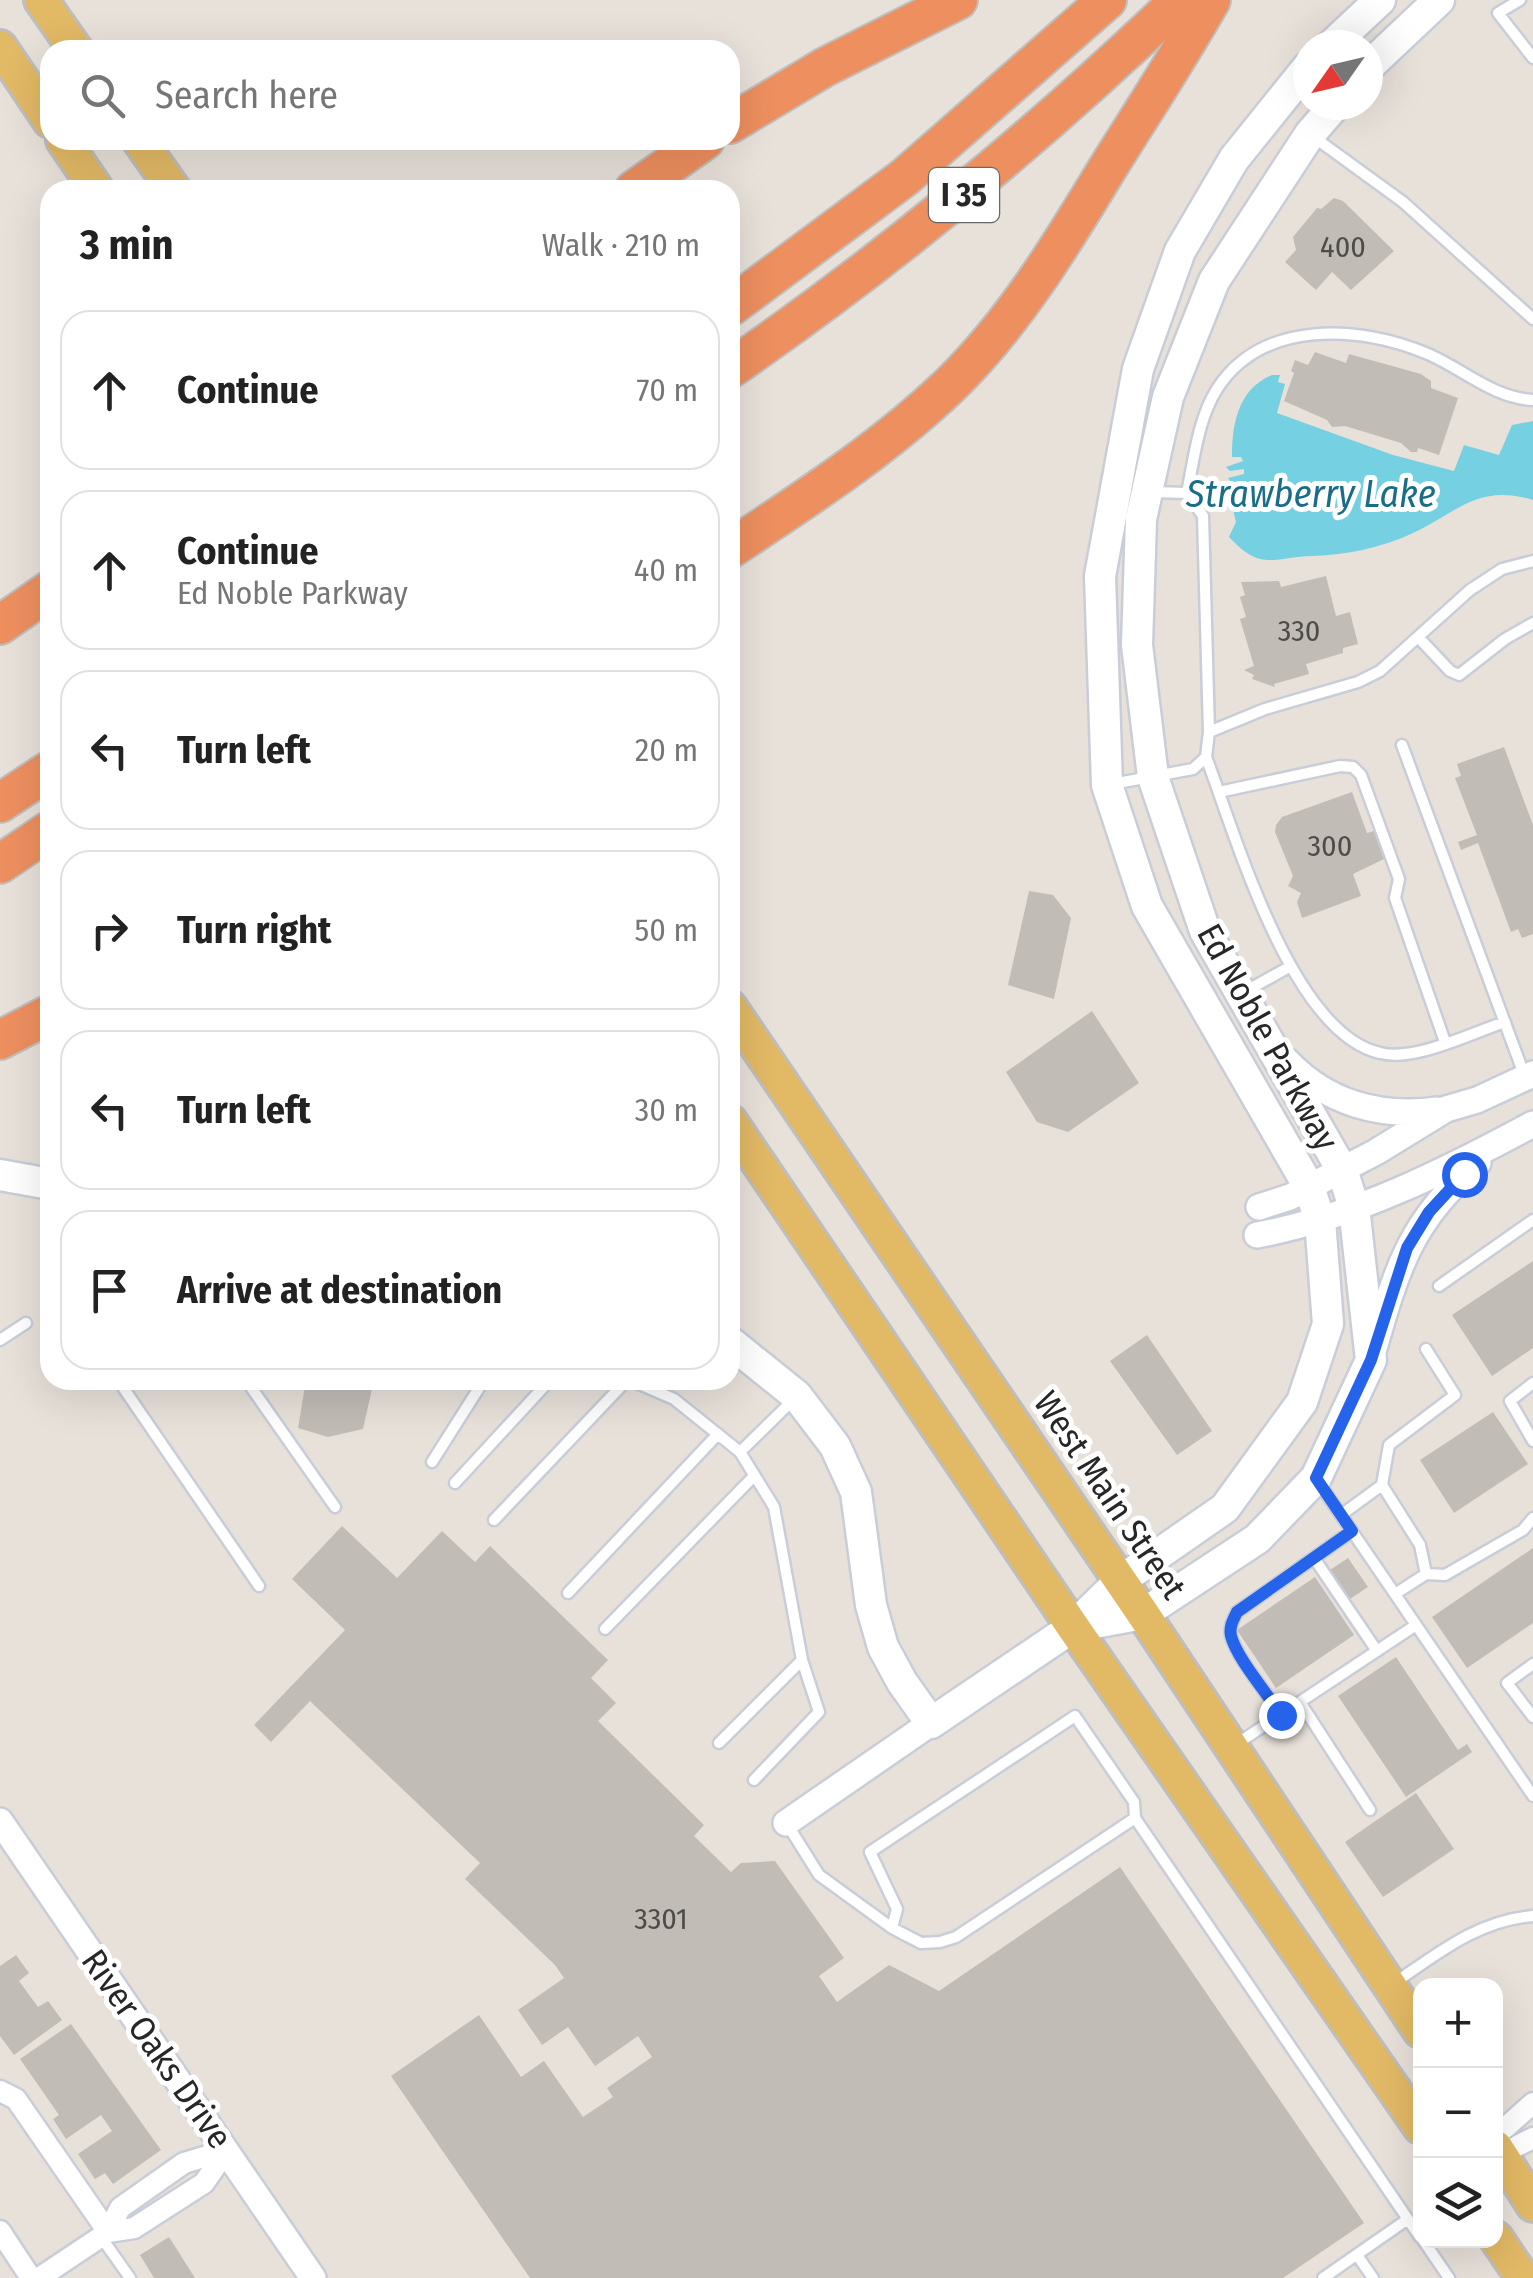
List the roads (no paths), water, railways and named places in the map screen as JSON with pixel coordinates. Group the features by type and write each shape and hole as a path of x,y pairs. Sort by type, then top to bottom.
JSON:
{"highway":[{"path":"740,118 825,66 958,0"},
{"name":"I 35","path":"740,300 905,177 1107,0"},
{"name":"I 35","path":"740,362 826,302 960,198 1068,106 1180,0"},
{"path":"740,542 886,442 953,382 998,332 1049,264 1211,0"},
{"path":"648,180 692,150"},
{"path":"0,624 40,597"},
{"path":"0,804 40,777"},
{"path":"0,864 40,837"},
{"path":"0,1040 40,1019"}],"main road":[{"path":"41,0 69,40"},
{"path":"1348,30 1380,0"},
{"path":"1383,53 1439,0"},
{"path":"0,47 40,106"},
{"name":"Ed Noble Parkway","path":"932,1724 1073,1627 1120,1581 1225,1508 1302,1402 1328,1324 1320,1220 1309,1187 1147,906 1107,785 1100,576 1138,369 1180,251 1234,159 1293,86"},
{"name":"Ed Noble Parkway","path":"1073,1627 1143,1614 1257,1539 1316,1478 1371,1360 1354,1208 1342,1170 1205,930 1153,777 1136,645 1141,519 1168,397 1214,281 1322,120"},
{"path":"70,150 90,180"},
{"path":"146,150 167,180"},
{"name":"West Main Street","path":"740,1022 1143,1614 1413,2020"},
{"path":"740,1136 1073,1627 1413,2117"},
{"path":"0,1175 40,1182"},
{"path":"740,1350 797,1396 827,1434 848,1470 856,1492 871,1605 882,1647 932,1724"},
{"path":"1503,2158 1533,2205"},
{"path":"1502,2248 1522,2278"}],"street":[{"path":"1268,1041 1302,1078 1347,1102 1375,1111 1415,1113 1446,1108 1476,1100 1529,1076"},
{"path":"1259,1207 1290,1197 1342,1170 1446,1108"},
{"path":"1257,1235 1354,1208 1472,1158 1533,1124"},
{"path":"1371,1360 1392,1288 1417,1229 1455,1184 1508,1138"},
{"name":"Ed Noble Parkway","path":"786,1822 932,1724"},
{"name":"River Oaks Drive","path":"0,1821 314,2278"},
{"path":"0,2091 16,2100 104,2234"},
{"path":"1503,2141 1533,2103"},
{"path":"1503,2147 1533,2138"},
{"path":"38,2278 104,2234 120,2208 136,2196 184,2164 228,2150"},
{"path":"0,2231 31,2278"}],"lane":[{"path":"1520,0 1498,13 1533,58"},
{"path":"1310,134 1403,202 1533,319"},
{"path":"1505,1022 1408,1054 1379,1053 1350,1039 1323,1014 1291,966 1273,934 1206,757 1209,732 1203,516 1187,493 1206,413 1216,392 1245,359 1270,344 1298,336 1323,333 1392,342 1426,353 1486,387 1517,399 1533,400"},
{"path":"1147,492 1187,493"},
{"path":"1209,732 1380,671 1486,580 1502,570 1533,562"},
{"path":"1418,638 1450,671 1459,675 1505,639 1533,624"},
{"path":"1402,745 1505,1022 1529,1076"},
{"path":"1107,785 1193,768 1206,757"},
{"path":"1219,792 1340,766 1353,767 1361,775 1399,878 1395,898 1445,1042"},
{"path":"1241,994 1291,966"},
{"path":"1439,1286 1533,1220"},
{"path":"0,1340 26,1323"},
{"path":"1341,1515 1382,1485 1390,1445 1455,1395 1426,1349"},
{"path":"1533,1382 1510,1401 1533,1441"},
{"path":"125,1390 259,1586"},
{"path":"253,1390 335,1507"},
{"path":"432,1462 478,1390"},
{"path":"455,1483 541,1390"},
{"path":"494,1520 618,1390"},
{"path":"651,1390 674,1400 740,1452 774,1508 802,1660 819,1712 754,1780"},
{"path":"740,1452 797,1396"},
{"path":"568,1592 718,1434"},
{"path":"605,1629 754,1476"},
{"path":"1316,1478 1533,1796"},
{"path":"1382,1485 1420,1545 1426,1574"},
{"path":"1395,1594 1426,1574 1446,1575 1523,1530 1533,1518"},
{"path":"1281,1715 1237,1649 1231,1624 1237,1612 1352,1531"},
{"path":"1314,1558 1377,1651"},
{"path":"1230,1748 1416,1625"},
{"path":"719,1742 802,1660"},
{"path":"1533,1664 1507,1684 1533,1717"},
{"path":"1300,1702 1370,1810"},
{"path":"892,1928 897,1909 870,1852 1075,1716 1134,1802 1135,1818 1413,2226"},
{"path":"786,1822 819,1874 892,1928 921,1942 940,1942 956,1937 1135,1818"},
{"path":"1391,1985 1475,1930 1508,1918 1533,1916"},
{"path":"1323,2278 1408,2219"},
{"path":"104,2234 130,2278"},
{"path":"1428,2248 1449,2278"},
{"path":"1357,2255 1373,2278"}],"water":[{"name":"Strawberry Lake","path":"1272,375 1280,375 1278,382 1285,384 1277,413 1393,455 1454,471 1464,445 1499,455 1512,425 1533,421 1533,500 1497,495 1482,498 1399,539 1350,552 1268,560 1250,555 1229,537 1236,522 1231,501 1249,497 1248,493 1230,492 1246,486 1246,481 1231,482 1228,478 1244,474 1244,469 1230,471 1226,467 1243,461 1241,457 1232,457 1233,432 1244,398"}]}
